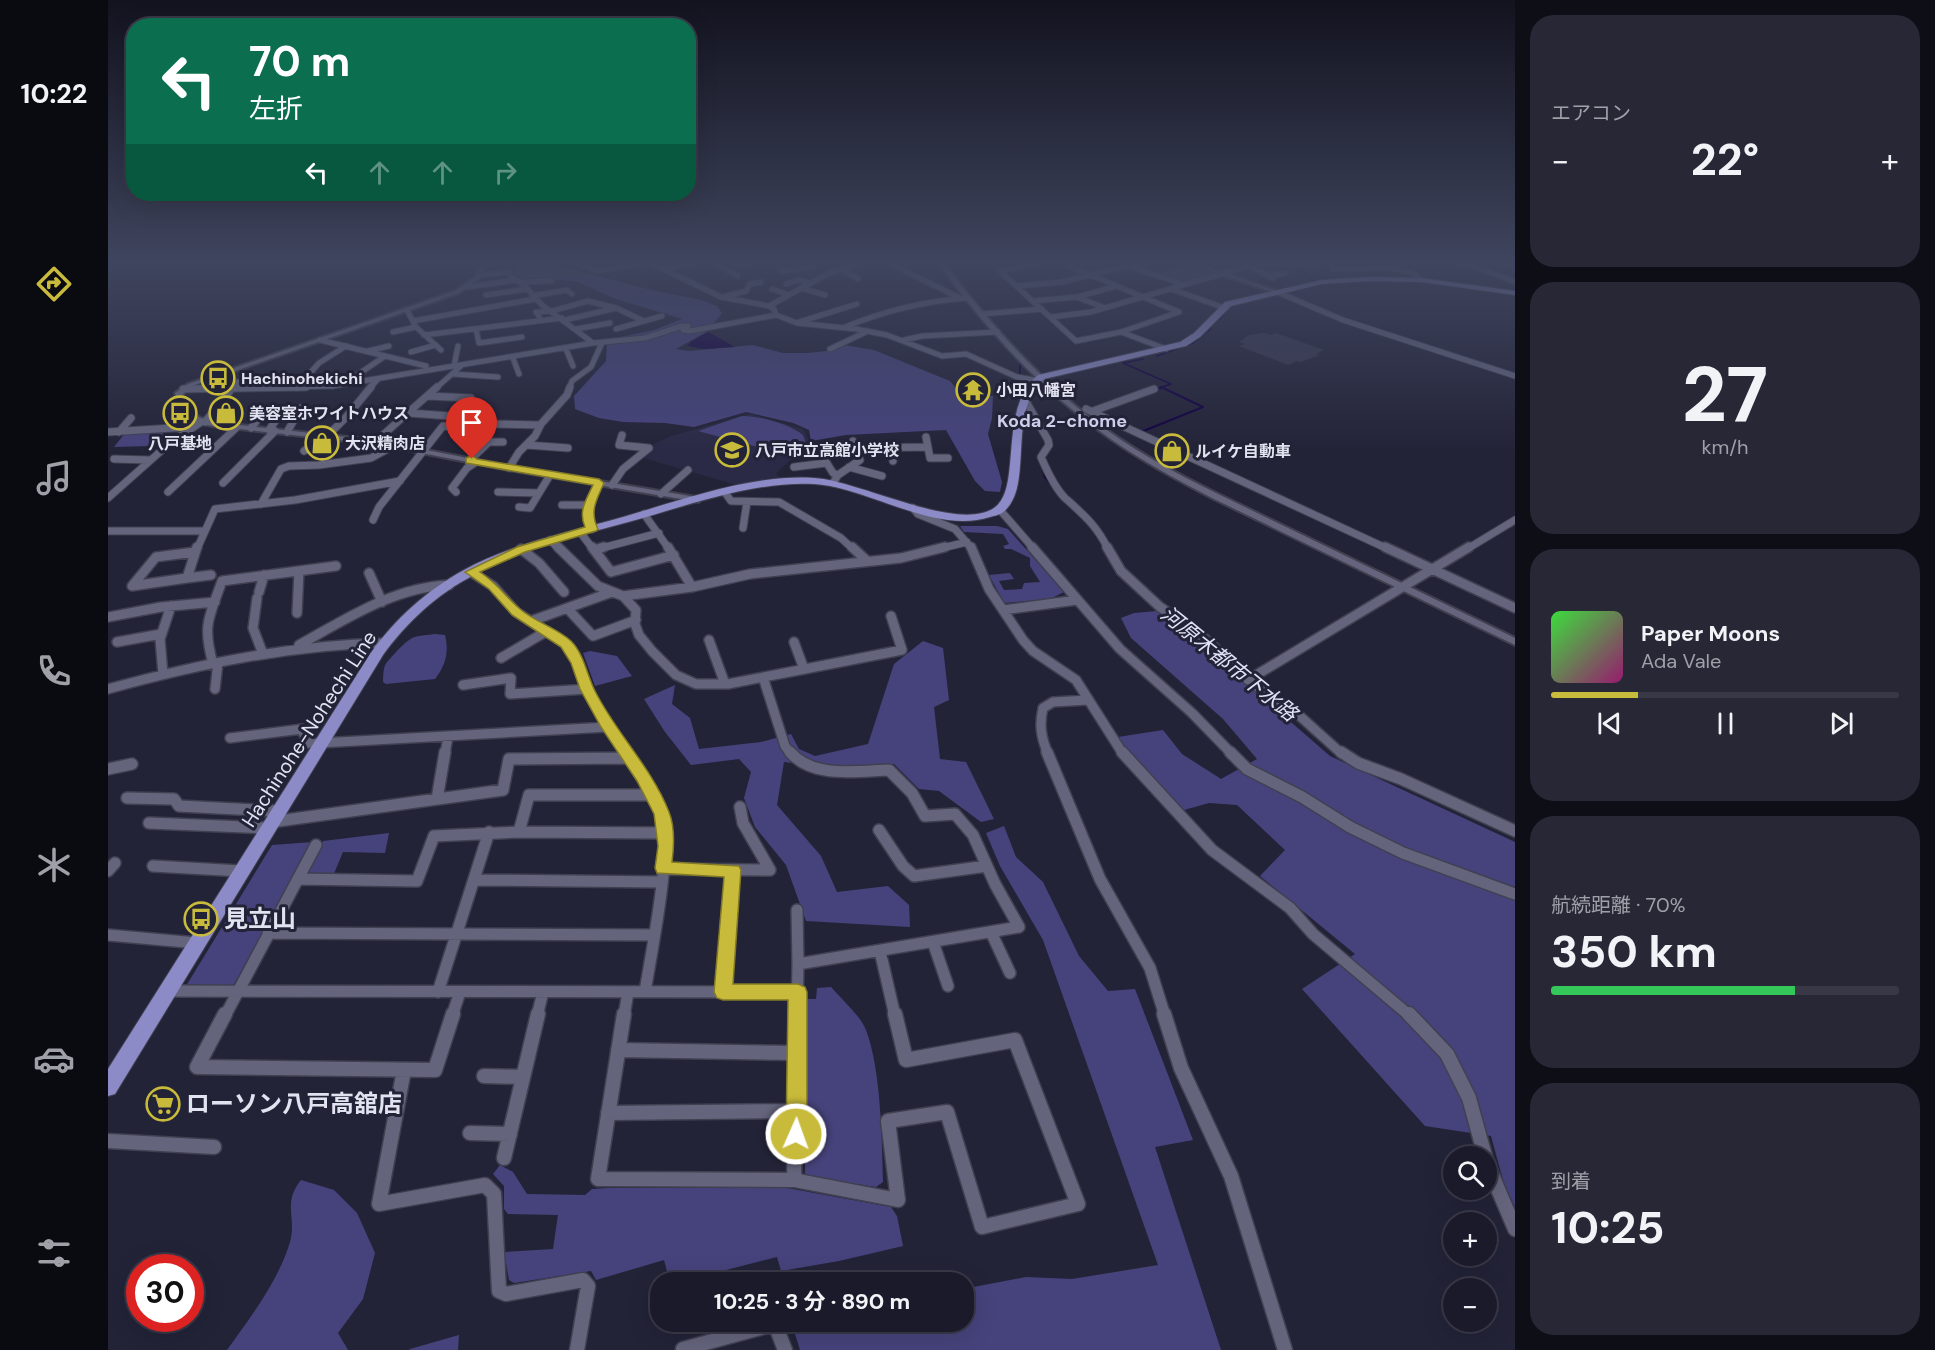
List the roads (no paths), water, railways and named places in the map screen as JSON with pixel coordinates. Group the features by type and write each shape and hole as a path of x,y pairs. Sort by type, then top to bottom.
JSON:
{"main road":[{"path":"1000,510 1008,504 1012,493 1024,398 1041,377 1183,344 1197,335 1205,326"},
{"name":"Hachinohe-Nohechi Line","path":"108,1087 320,743 385,643 423,604 449,585 521,549 550,540 696,500 793,482 836,479 913,508 956,518 974,518 1000,510"}],"street":[{"path":"360,326 183,389 179,393 185,413 203,422 395,445 509,468 696,500"},
{"path":"393,332 410,326"},
{"path":"411,352 438,347 417,326"},
{"path":"460,326 461,330"},
{"path":"424,335 504,326"},
{"path":"572,326 594,344"},
{"path":"576,329 593,326"},
{"path":"616,329 626,326"},
{"path":"375,442 456,369 488,360 655,335 682,326"},
{"path":"688,326 683,330 690,331 717,326"},
{"path":"832,326 868,331 904,340 937,355 970,355 1017,377 1041,377"},
{"path":"994,326 1041,377 1103,430 1161,467 1405,585 1515,635"},
{"path":"996,326 1041,377 1089,410 1113,431 1189,477 1515,642"},
{"path":"1060,326 1076,341 1138,326"},
{"path":"1361,326 1515,376"},
{"path":"476,329 479,343 522,337"},
{"path":"830,349 868,331"},
{"path":"904,340 922,336 998,332"},
{"path":"1121,332 1166,349"},
{"path":"320,340 431,368 456,369 498,376"},
{"path":"509,468 540,425 567,395 572,381 591,367 602,343"},
{"path":"297,388 319,363 346,346"},
{"path":"366,351 389,346"},
{"path":"456,369 458,346"},
{"path":"566,349 573,366"},
{"path":"484,350 488,360"},
{"path":"345,384 385,356"},
{"path":"513,358 519,374"},
{"path":"183,389 297,388 345,384 431,368"},
{"path":"304,451 349,417 350,411 378,378"},
{"path":"108,432 190,427 203,422 238,382"},
{"path":"1089,410 1154,389"},
{"path":"428,396 471,398"},
{"path":"1024,398 1048,440 1049,445 1041,457 1052,479 1064,497 1090,519 1121,571 1160,607 1219,651 1248,680 1292,709 1344,755 1358,763 1401,778 1515,831"},
{"path":"288,432 301,408"},
{"path":"1089,410 1515,608"},
{"path":"251,428 263,412"},
{"path":"223,483 272,430 280,413"},
{"path":"409,413 450,417"},
{"path":"119,432 131,418"},
{"path":"494,424 540,425"},
{"path":"373,520 379,507 443,426 488,431"},
{"path":"108,498 190,427"},
{"path":"168,492 237,427"},
{"path":"612,485 623,469 649,448 619,445 622,435"},
{"path":"926,437 930,458 948,458"},
{"path":"456,492 452,488 489,442 503,442"},
{"path":"818,449 836,479 860,460 854,444 891,448 927,447"},
{"path":"261,504 281,469 289,466 319,465 371,458 395,445"},
{"path":"527,445 568,448"},
{"path":"891,448 893,461"},
{"path":"114,459 150,460"},
{"path":"794,467 826,463"},
{"path":"849,467 882,476"},
{"path":"661,494 688,470"},
{"path":"519,507 530,508 550,474"},
{"path":"187,578 203,531 216,509 295,500 400,481"},
{"path":"599,483 588,506 586,530 594,550 611,572 674,555"},
{"path":"108,486 120,487"},
{"path":"498,492 539,493"},
{"path":"726,494 731,501 779,502 841,538 866,560"},
{"path":"743,528 747,502"},
{"path":"562,505 588,506"},
{"path":"913,508 918,514 954,529 967,542 976,555 978,566 989,589 1033,651 1076,680 1121,751 1212,850 1290,908 1313,934 1406,1011 1447,1054 1469,1098 1482,1146"},
{"path":"1000,510 1120,649 1192,713 1247,769 1302,797 1350,827 1403,853 1515,894"},
{"path":"644,514 674,555 692,587"},
{"path":"1248,680 1515,520"},
{"path":"108,531 203,531"},
{"path":"594,550 659,533"},
{"path":"550,540 598,586 623,596 636,610 636,630 653,652 678,676 699,685 725,684 902,650 891,616"},
{"path":"623,596 692,587 750,574 901,558 967,542"},
{"path":"521,549 539,563 564,592"},
{"path":"195,552 156,557 132,586 210,575"},
{"path":"215,689 216,663 206,639 207,626 222,581 336,566"},
{"path":"297,613 299,571"},
{"path":"471,572 493,586 516,612 566,644 578,663 587,689 608,727 654,795 662,814 664,833 662,882 645,992"},
{"path":"369,573 382,602"},
{"path":"263,654 253,628 258,595 264,575"},
{"path":"294,648 382,602 437,584 449,585"},
{"path":"531,621 612,592"},
{"path":"1003,610 1077,600"},
{"path":"108,617 171,606 215,602"},
{"path":"163,674 158,649 160,634 171,606"},
{"path":"567,608 593,636 636,620"},
{"path":"501,658 547,631"},
{"path":"117,642 160,634"},
{"path":"709,640 725,684"},
{"path":"794,642 804,669"},
{"path":"108,689 163,674 294,648 344,643 385,643"},
{"path":"763,677 785,746 796,759 812,767 835,771 889,770 912,793 925,816 955,814 964,821 976,838 987,866 1019,927 798,964"},
{"path":"463,685 512,678 510,694 587,689"},
{"path":"1088,700 1053,702 1043,708 1040,720 1041,737 1100,879 1150,968 1181,1068 1231,1176 1285,1350"},
{"path":"230,738 302,729 308,743 320,743 448,737 485,732 608,727"},
{"path":"437,799 448,737"},
{"path":"149,823 272,821 503,790 509,759 628,758"},
{"path":"108,769 132,764"},
{"path":"519,832 529,795 654,795"},
{"path":"127,798 174,799 179,806 272,821"},
{"path":"663,868 770,870 743,823 740,807"},
{"path":"879,830 903,866 914,876 987,866"},
{"path":"298,879 417,881 434,836 489,832 664,833"},
{"path":"438,992 489,832"},
{"path":"316,845 197,1066 435,1070 460,992"},
{"path":"153,866 241,871"},
{"path":"723,992 733,870"},
{"path":"475,880 662,882"},
{"path":"794,1180 798,1053 797,910"},
{"path":"991,932 1010,973"},
{"path":"268,933 654,935"},
{"path":"108,935 197,942"},
{"path":"933,942 948,986"},
{"path":"628,992 598,1179 794,1180 898,1200 888,1121 947,1112 982,1227 1078,1204 1015,1040 906,1060 880,951"},
{"path":"167,991 798,992"},
{"path":"504,1158 543,992"},
{"path":"618,1050 798,1053"},
{"path":"404,1070 379,1204 485,1185 494,1194 499,1292 506,1294 583,1280 588,1286 577,1350"},
{"path":"484,1076 523,1077"},
{"path":"608,1113 797,1111"},
{"path":"470,1133 510,1134"},
{"path":"108,1141 214,1147"},
{"path":"1497,1187 1515,1229"},
{"path":"682,1349 775,1324 785,1350"}],"waterway":[{"path":"1157,356 1193,343 1211,329"},
{"path":"1143,359 1123,363 1171,384 1161,387"},
{"name":"河原木都市下水路","path":"1020,364 1020,375"},
{"path":"1141,432 1203,407 1161,387"},
{"path":"1161,387 1159,388 1161,389"},
{"name":"河原木都市下水路","path":"1042,465 1045,477 1052,486"},
{"name":"河原木都市下水路","path":"1321,741 1337,754 1335,752"}],"place":[{"name":"Hachinohekichi","path":"218,378"},
{"name":"小田八幡宮","path":"973,390"},
{"name":"八戸基地","path":"180,413"},
{"name":"美容室ホワイトハウス","path":"226,413"},
{"name":"大沢精肉店","path":"322,443"},
{"name":"八戸市立高館小学校","path":"732,450"},
{"name":"ルイケ自動車","path":"1172,451"},
{"name":"見立山","path":"201,919"},
{"name":"ローソン八戸高舘店","path":"163,1104"}],"district":[{"name":"Koda 2-chome","path":"1062,421"}]}
